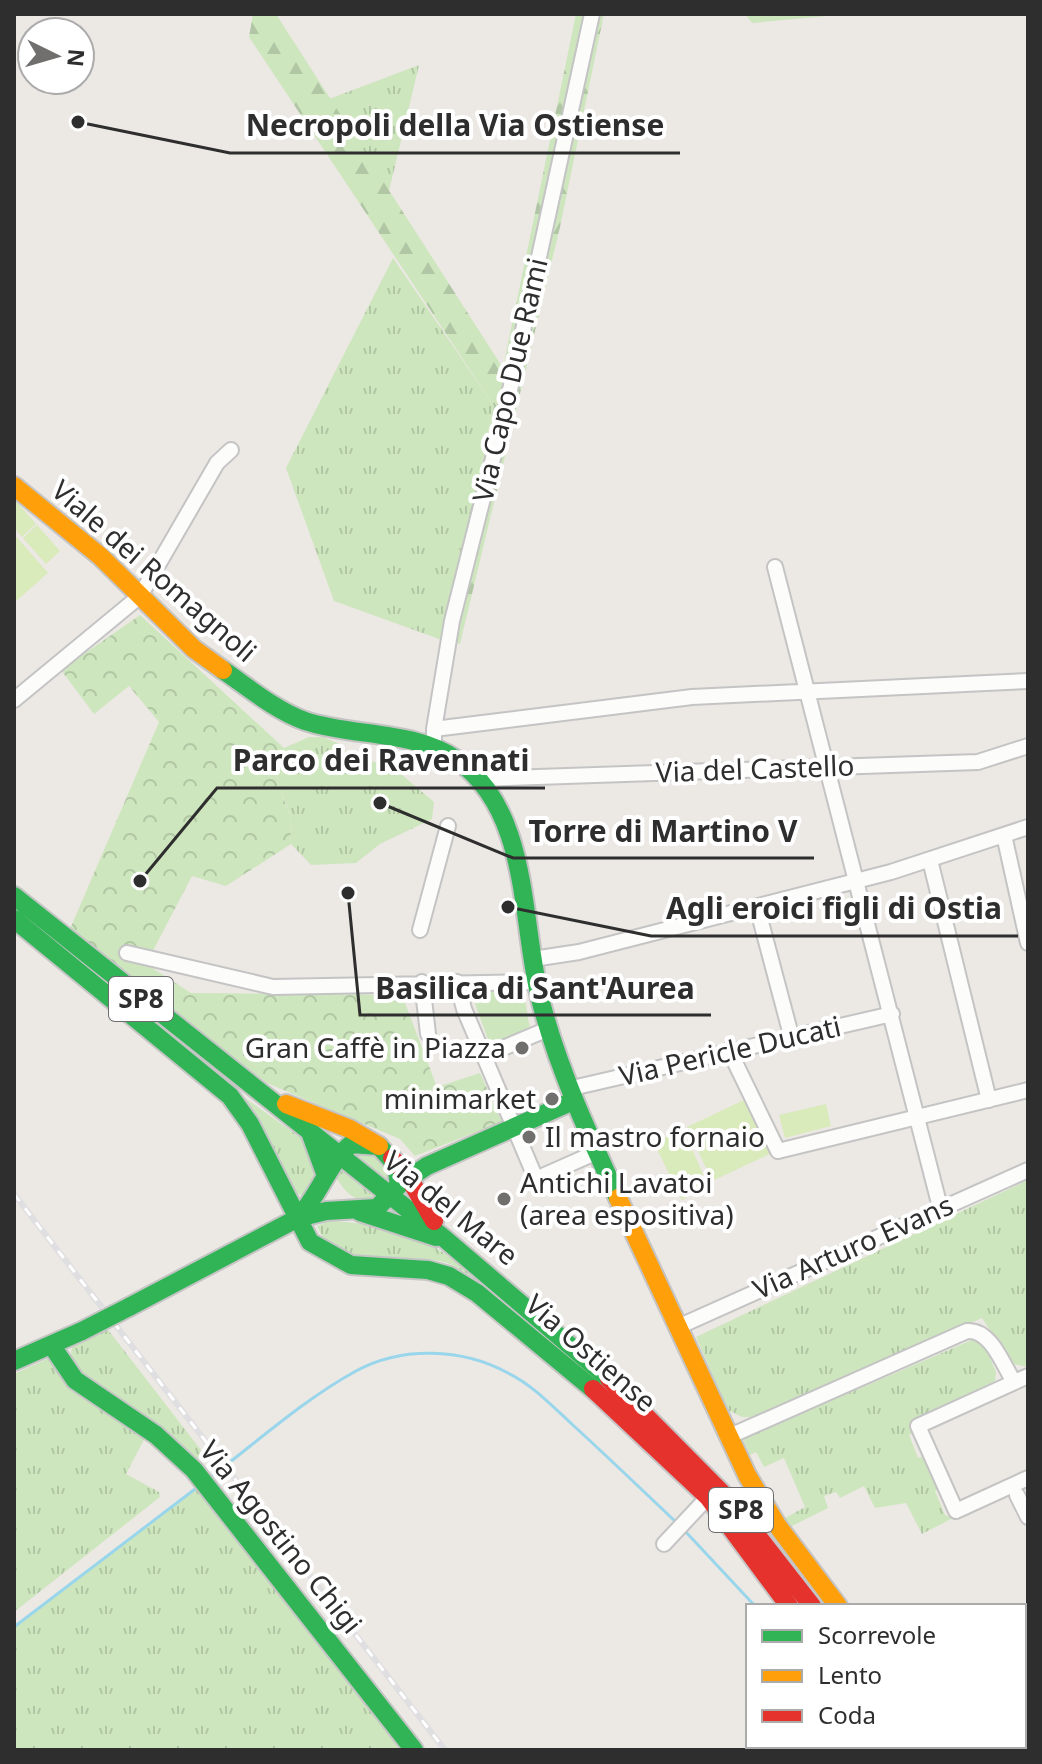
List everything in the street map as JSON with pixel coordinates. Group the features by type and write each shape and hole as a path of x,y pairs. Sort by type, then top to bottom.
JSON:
{"main road":[{"name":"Viale dei Romagnoli","path":"14,486 100,556 194,649 280,710 327,726 434,738 480,779 493,796 509,831 548,1029 571,1095 765,1507 837,1604"},
{"name":"Via del Mare","path":"14,896 310,1132 338,1153 400,1186 447,1241 561,1333 659,1423 743,1512 811,1604"},
{"path":"14,919 223,1088 250,1124 310,1242"},
{"path":"14,1361 82,1331 298,1218 326,1211 360,1212 377,1208 427,1166 514,1129 571,1095"},
{"path":"271,1098 342,1125 386,1152 400,1186"},
{"path":"310,1132 334,1190 360,1212 447,1241"},
{"path":"298,1218 314,1201 338,1153 358,1143 427,1166"},
{"name":"Via Ostiense","path":"263,1234 281,1234 310,1242 351,1265 428,1270 468,1287 596,1392 708,1497 741,1536 788,1604"},
{"name":"Via Agostino Chigi","path":"52,1346 75,1380 156,1435 194,1470 414,1750"}],"street":[{"name":"Via Capo Due Rami","path":"434,738 452,621 508,399 592,14"},
{"path":"14,700 140,596 217,463 231,450"},
{"path":"775,567 829,766 940,1207"},
{"path":"434,738 692,697 1028,681"},
{"name":"Via del Castello","path":"480,779 978,762 1028,746"},
{"path":"420,930 448,826"},
{"path":"533,959 579,952 858,881 1028,827"},
{"path":"1004,835 1024,912 1028,943"},
{"path":"930,860 989,1100"},
{"path":"757,907 791,1035"},
{"path":"127,953 273,987 537,982"},
{"path":"422,982 428,1034"},
{"path":"457,982 462,1005 536,1179 597,1152"},
{"name":"Via Pericle Ducati","path":"571,1095 729,1050 892,1014"},
{"path":"484,1056 548,1029"},
{"path":"729,1050 778,1151 1028,1090"},
{"name":"Via Arturo Evans","path":"680,1326 1028,1170"},
{"path":"730,1436 967,1331 977,1331 985,1336 1014,1382"},
{"path":"1028,1376 918,1426 956,1511 1028,1478"},
{"path":"1017,1495 1028,1517"},
{"path":"668,1539 708,1497"}],"green space":[{"path":"253,14 276,14 503,368 576,14 604,14 560,227 460,644 442,640 494,406 249,37"},
{"path":"745,14 849,14 752,23"},
{"path":"419,65 389,191 329,99"},
{"path":"393,258 494,406 442,640 334,601 286,468"},
{"path":"14,499 36,524 22,537 14,528"},
{"path":"37,525 60,551 46,564 23,538"},
{"path":"14,534 48,573 14,603"},
{"path":"140,615 284,748 276,779 290,815 291,844 226,886 192,876 146,964 191,993 402,995 437,1087 480,1073 502,1122 415,1156 400,1139 267,1083 70,929 159,722 129,686 94,714 61,670"},
{"path":"309,737 323,737 337,743 348,753 395,769 434,802 432,819 380,844 356,863 311,865 291,844 290,814 276,779 284,748"},
{"path":"523,987 530,1029 490,1045 470,990"},
{"path":"241,1095 305,1141 317,1174 306,1196 293,1193"},
{"path":"744,1100 770,1154 712,1181 687,1127"},
{"path":"826,1104 831,1126 785,1138 779,1115"},
{"path":"683,1129 708,1185 682,1200 654,1143"},
{"path":"368,1149 387,1163 393,1186 354,1152"},
{"path":"339,1168 379,1201 365,1201 348,1193 336,1177"},
{"path":"1028,1180 1028,1367 1013,1364 982,1318 762,1417 742,1417 728,1410 696,1337"},
{"path":"329,1221 374,1225 410,1235 443,1253 478,1281 440,1261 371,1259 339,1251 327,1241 317,1226"},
{"path":"102,1322 204,1454 194,1462 166,1436 95,1386 73,1363 71,1354 75,1340"},
{"path":"974,1339 984,1344 996,1372 995,1381 914,1421 916,1432 909,1435 918,1458 927,1455 941,1487 935,1491 945,1515 953,1518 922,1534 906,1503 875,1508 864,1486 840,1498 836,1492 824,1496 828,1508 790,1527 785,1518 805,1507 784,1458 764,1467 756,1452 750,1455 743,1439"},
{"path":"51,1357 147,1434 126,1474 159,1492 160,1497 14,1612 14,1374"},
{"path":"210,1478 414,1750 14,1750 14,1628"}],"waterway":[{"path":"208,1479 336,1382 393,1357 432,1353 490,1365 526,1384 677,1523"},
{"path":"14,1627 199,1486"},
{"path":"685,1531 753,1604"}],"railway":[{"path":"14,1194 445,1750"}],"traffic: fast":[{"path":"223,670 262,698 305,721 403,739 440,750 457,760 481,782 499,809 511,840 535,975 549,1031 576,1104 618,1198"},
{"path":"14,896 445,1239 609,1379"},
{"path":"14,919 230,1096 250,1124 310,1242 351,1265 428,1270 449,1276 477,1293 593,1389"},
{"path":"400,1184 427,1166 573,1101"},
{"path":"310,1132 326,1176"},
{"path":"129,1307 298,1218 326,1211 377,1208 399,1185 396,1165 379,1146 351,1144 298,1218"},
{"path":"360,1212 436,1237"},
{"path":"82,1331 129,1307"},
{"path":"14,1361 82,1331"},
{"path":"52,1346 75,1380 156,1435 194,1470 414,1750"}],"traffic: slow":[{"path":"14,486 100,556 194,649 223,670"},
{"path":"286,1104 350,1129 379,1146"},
{"path":"618,1198 747,1475 777,1525 836,1604"}],"traffic: jam":[{"path":"392,1158 409,1178 434,1221"},
{"path":"609,1379 730,1501 810,1604"},
{"path":"593,1389 708,1497 788,1604"}],"place":[{"name":"Necropoli della Via Ostiense","path":"78,122"},
{"name":"Torre di Martino V","path":"380,803"},
{"name":"Parco dei Ravennati","path":"140,881"},
{"name":"Basilica di Sant'Aurea","path":"348,893"},
{"name":"Agli eroici figli di Ostia","path":"508,907"},
{"name":"Gran Caffè in Piazza","path":"522,1048"},
{"name":"minimarket","path":"552,1099"},
{"name":"Il mastro fornaio","path":"529,1137"},
{"name":"Antichi Lavatoi (area espositiva)","path":"504,1199"}]}
